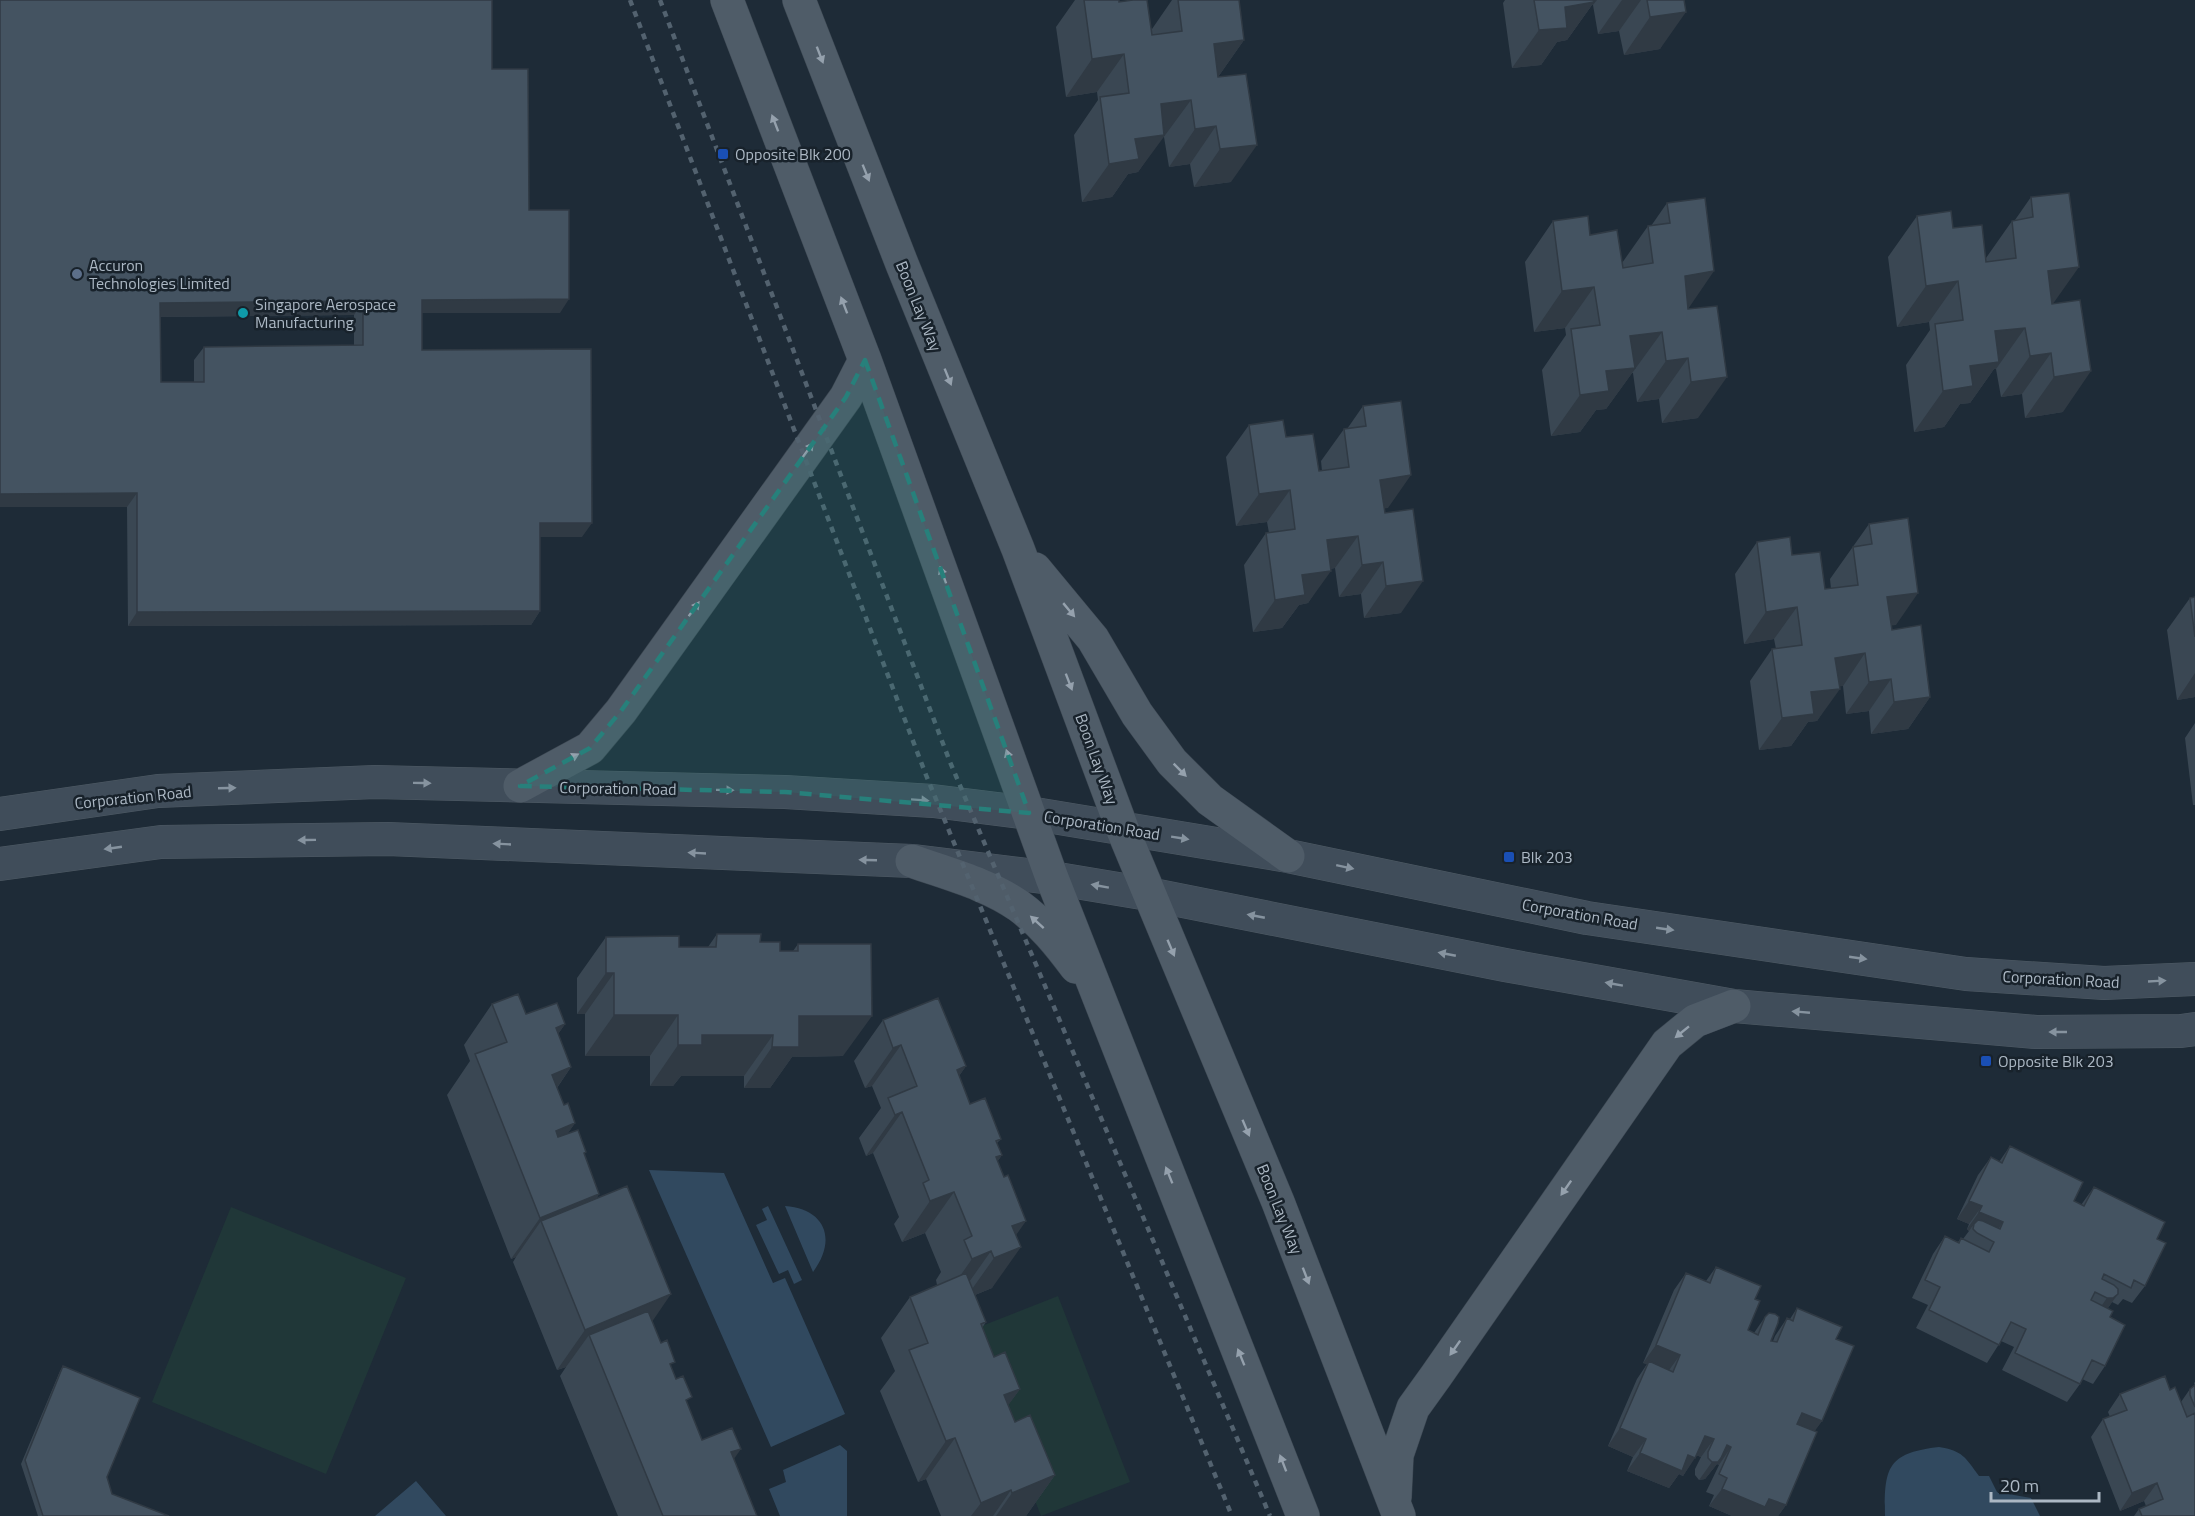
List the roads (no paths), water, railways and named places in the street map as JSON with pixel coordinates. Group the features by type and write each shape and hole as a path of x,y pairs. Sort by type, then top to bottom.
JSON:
{"main road":[{"path":"728,0 865,360 1052,878 1303,1516"},
{"name":"Boon Lay Way","path":"799,0 906,275 1018,549 1148,894 1278,1202 1396,1510"},
{"path":"520,786 590,748 621,711 846,397 865,360"},
{"path":"1018,549 1093,639 1137,714 1172,762 1210,800 1288,856"},
{"name":"Corporation Road","path":"0,814 158,791 375,782 785,792 933,801 1029,813 1288,856 1587,918 1966,974 2104,984 2195,979"},
{"path":"0,864 161,842 388,839 912,861 1052,878 1148,894 1505,965 1734,1006 2036,1032 2195,1029"},
{"path":"912,861 981,885 1018,906 1054,938 1100,1000"},
{"path":"1396,1510 1397,1455 1413,1408 1667,1044 1695,1021 1734,1006"}],"water":[{"path":"649,1170 724,1173 773,1283 785,1278 845,1414 771,1447"},
{"path":"768,1206 802,1280 794,1284 788,1270 779,1274 756,1225 767,1220 762,1209"},
{"path":"785,1206 799,1208 810,1213 823,1228 825,1249 813,1272"},
{"path":"840,1445 847,1451 847,1516 780,1516 769,1489 786,1482 783,1470"},
{"path":"1939,1447 1959,1453 1979,1476 1989,1476 1997,1492 2031,1498 2040,1516 1885,1516 1886,1485 1892,1465 1909,1453"},
{"path":"416,1481 446,1516 375,1516"}],"railway":[{"path":"630,0 926,775 1232,1516"},
{"path":"660,0 950,762 1270,1516"}],"place":[{"name":"Opposite Blk 200","path":"723,154"},
{"name":"Accuron Technologies Limited","path":"77,274"},
{"name":"Singapore Aerospace Manufacturing","path":"243,313"},
{"name":"Blk 203","path":"1509,857"},
{"name":"Opposite Blk 203","path":"1986,1061"}]}
